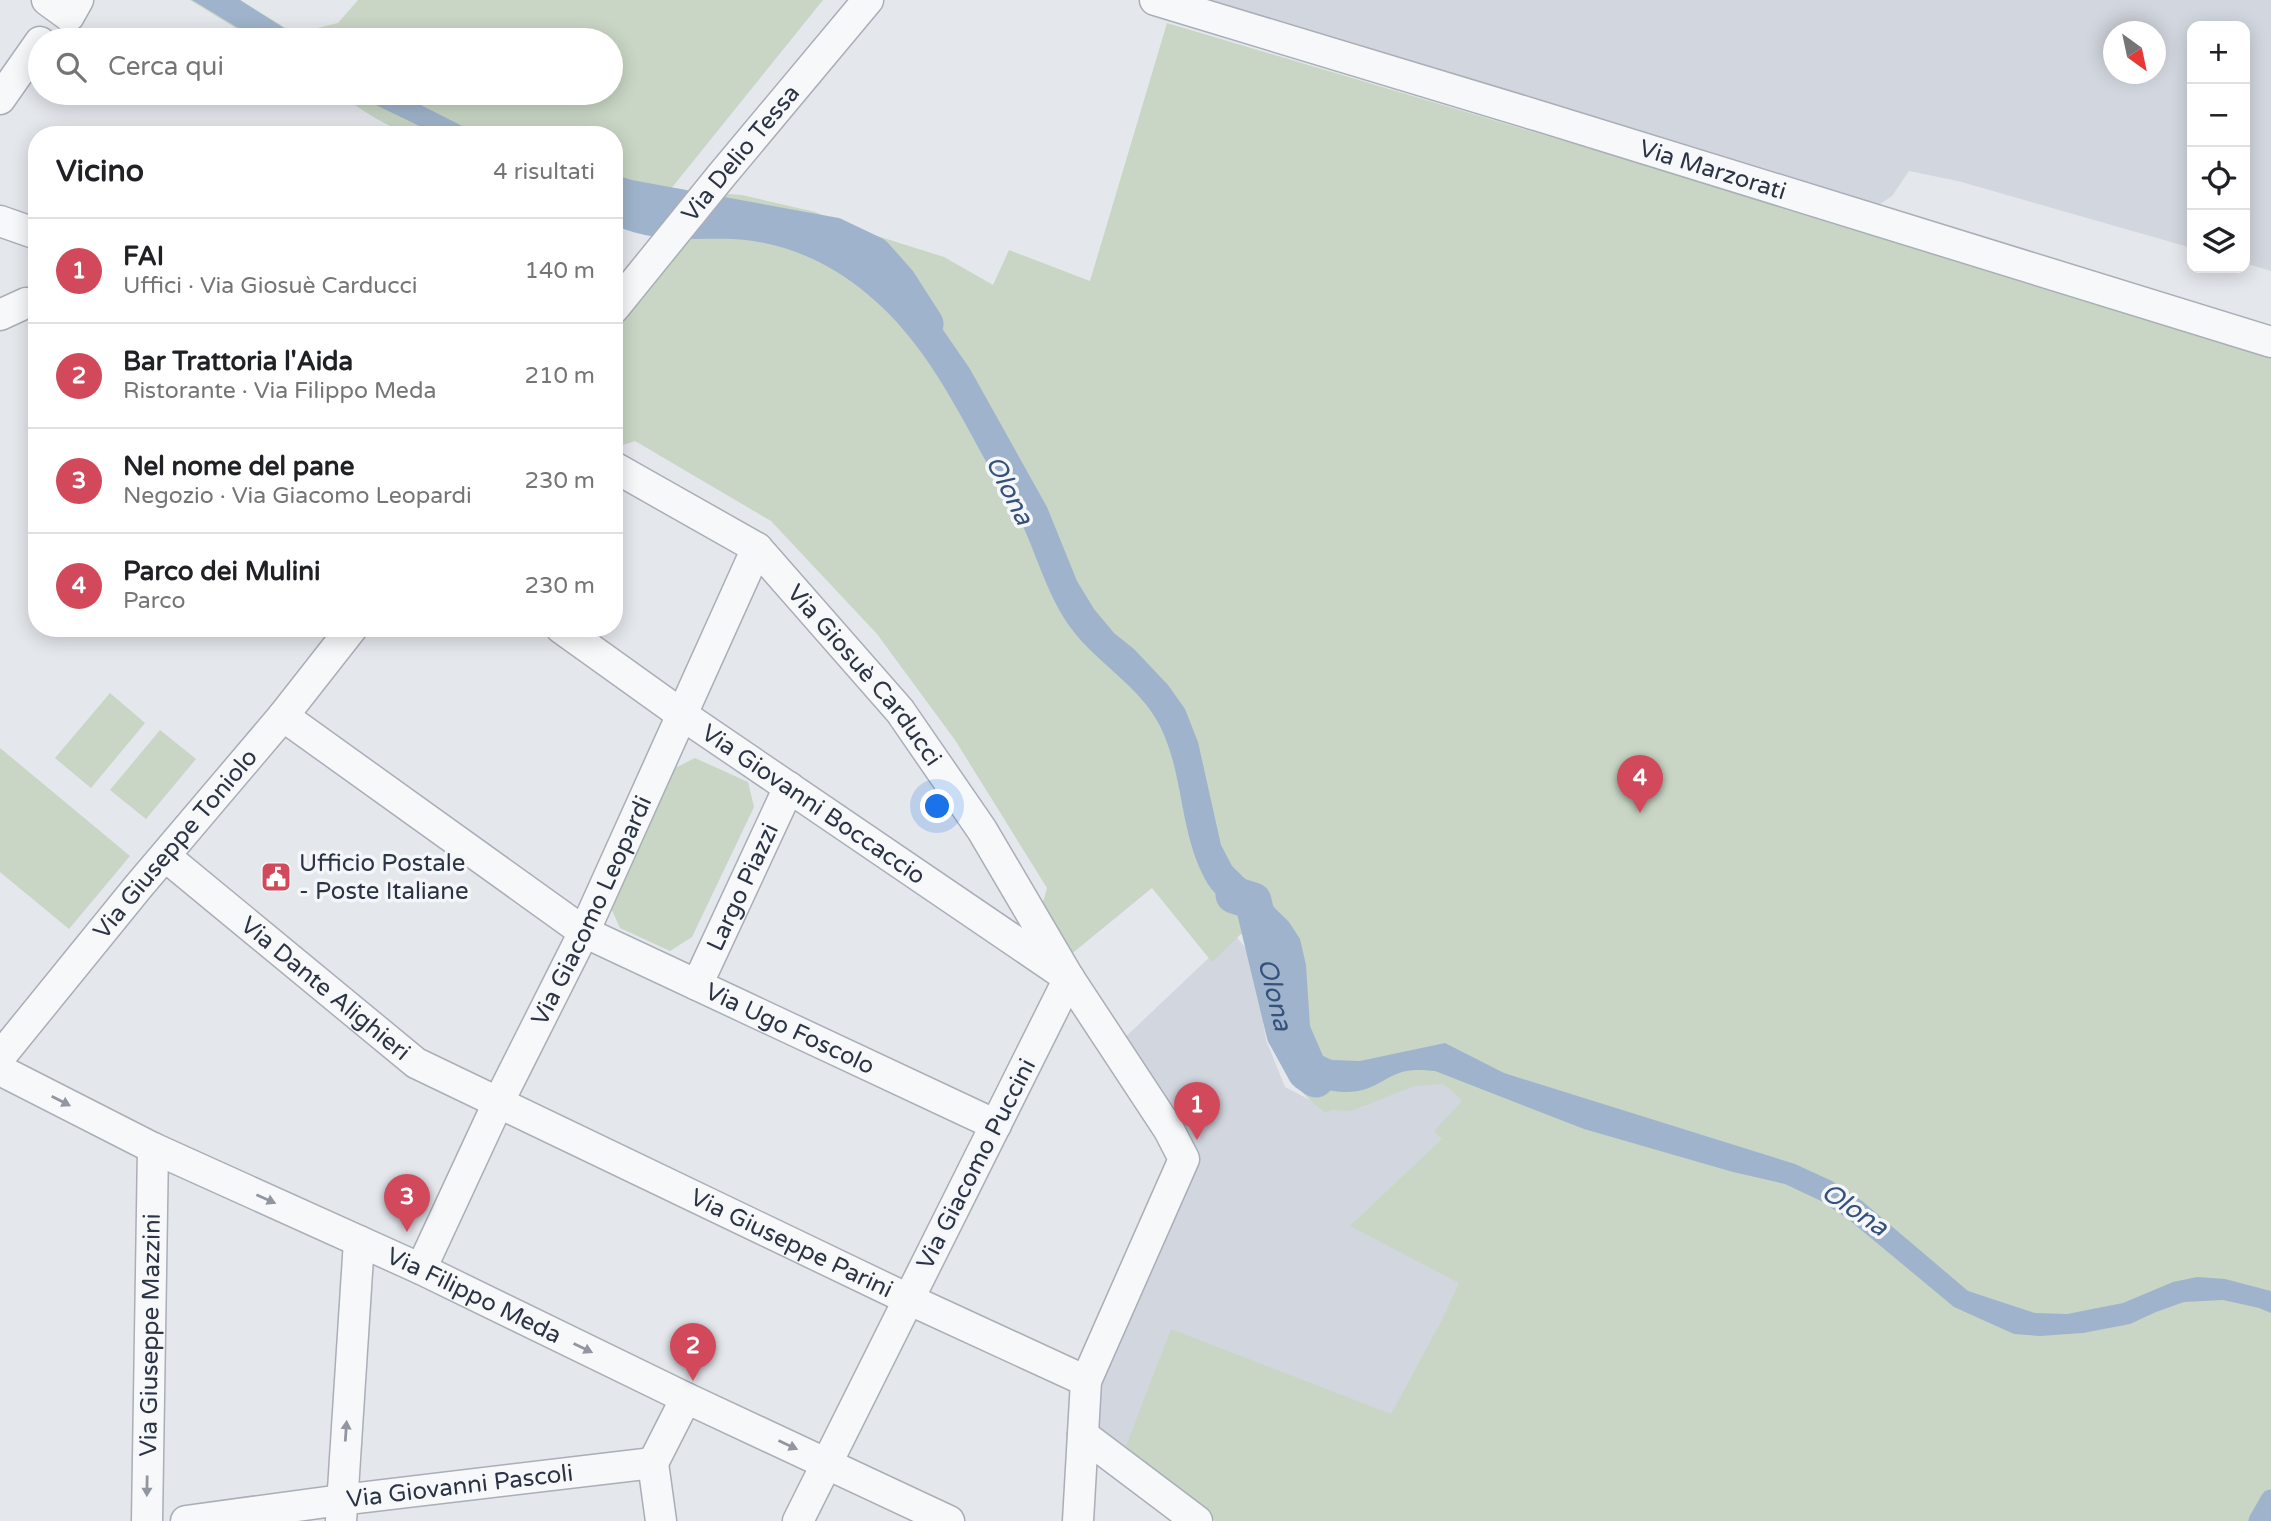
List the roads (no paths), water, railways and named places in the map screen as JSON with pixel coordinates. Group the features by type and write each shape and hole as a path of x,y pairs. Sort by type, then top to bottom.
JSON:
{"street":[{"name":"Via Delio Tessa","path":"623,297 868,0"},
{"name":"Via Marzorati","path":"1155,0 2271,342"},
{"path":"48,28 61,2"},
{"path":"0,99 28,59"},
{"path":"0,221 28,231"},
{"path":"0,316 28,303"},
{"name":"Via Giosuè Carducci","path":"623,472 757,548 900,711 982,830 1069,978 1169,1130 1184,1159 1086,1381"},
{"name":"Via Giacomo Leopardi","path":"421,1269 498,1103 584,932 757,548"},
{"name":"Via Giuseppe Toniolo","path":"0,1057 283,716 345,637"},
{"name":"Via Giovanni Boccaccio","path":"574,637 681,714 1069,978"},
{"name":"Via Ugo Foscolo","path":"283,716 584,932 996,1125"},
{"name":"Largo Piazzi","path":"697,985 789,788"},
{"name":"Via Dante Alighieri","path":"165,856 416,1063 498,1103"},
{"name":"Via Giacomo Puccini","path":"798,1521 1069,978"},
{"name":"Via Filippo Meda","path":"0,1070 153,1148 421,1269 686,1398 949,1521"},
{"name":"Via Giuseppe Parini","path":"498,1103 1086,1381"},
{"name":"Via Giuseppe Mazzini","path":"147,1521 153,1148"},
{"path":"341,1510 359,1241"},
{"path":"1078,1521 1086,1381"},
{"path":"661,1521 653,1464 686,1398"},
{"path":"1083,1435 1197,1521"},
{"name":"Via Giovanni Pascoli","path":"186,1521 341,1510 653,1464"}],"water":[{"path":"192,0 240,0 284,28 238,28"},
{"path":"376,105 421,105 462,126 419,126"},
{"path":"623,197 675,214 719,212 782,222 857,249 886,271 937,321 970,369 1047,507 1077,581 1094,609 1114,633 1134,649 1168,685 1185,709 1198,742 1221,845 1232,866 1289,922 1300,939 1306,965 1310,1026 1323,1056 1332,1060 1360,1061 1445,1043 1504,1073 1795,1164 1832,1181 1862,1201 1968,1291 2035,1313 2067,1314 2123,1303 2173,1282 2197,1277 2225,1279 2271,1291 2271,1313 2223,1300 2184,1302 2130,1324 2083,1333 2040,1336 2014,1334 1954,1307 1848,1219 1821,1201 1785,1184 1733,1172 1584,1129 1435,1071 1402,1072 1366,1089 1350,1092 1324,1089 1309,1082 1294,1064 1288,1049 1283,981 1275,949 1260,929 1220,898 1205,879 1190,842 1174,763 1160,726 1141,699 1092,652 1062,615 1015,511 938,376 906,332 852,282 804,255 751,241 658,237 623,229"}],"waterway":[{"name":"Olona","path":"623,197 834,236 874,255 898,282 925,324"},
{"name":"Olona","path":"1234,895 1253,901 1285,1034 1306,1072 1316,1079"},
{"path":"2259,1521 2271,1500"}],"place":[{"name":"Parco dei Mulini","path":"1640,813"},
{"name":"Ufficio Postale - Poste Italiane","path":"276,877"},
{"name":"FAI","path":"1197,1140"},
{"name":"Nel nome del pane","path":"407,1232"},
{"name":"Bar Trattoria l'Aida","path":"693,1381"}]}
